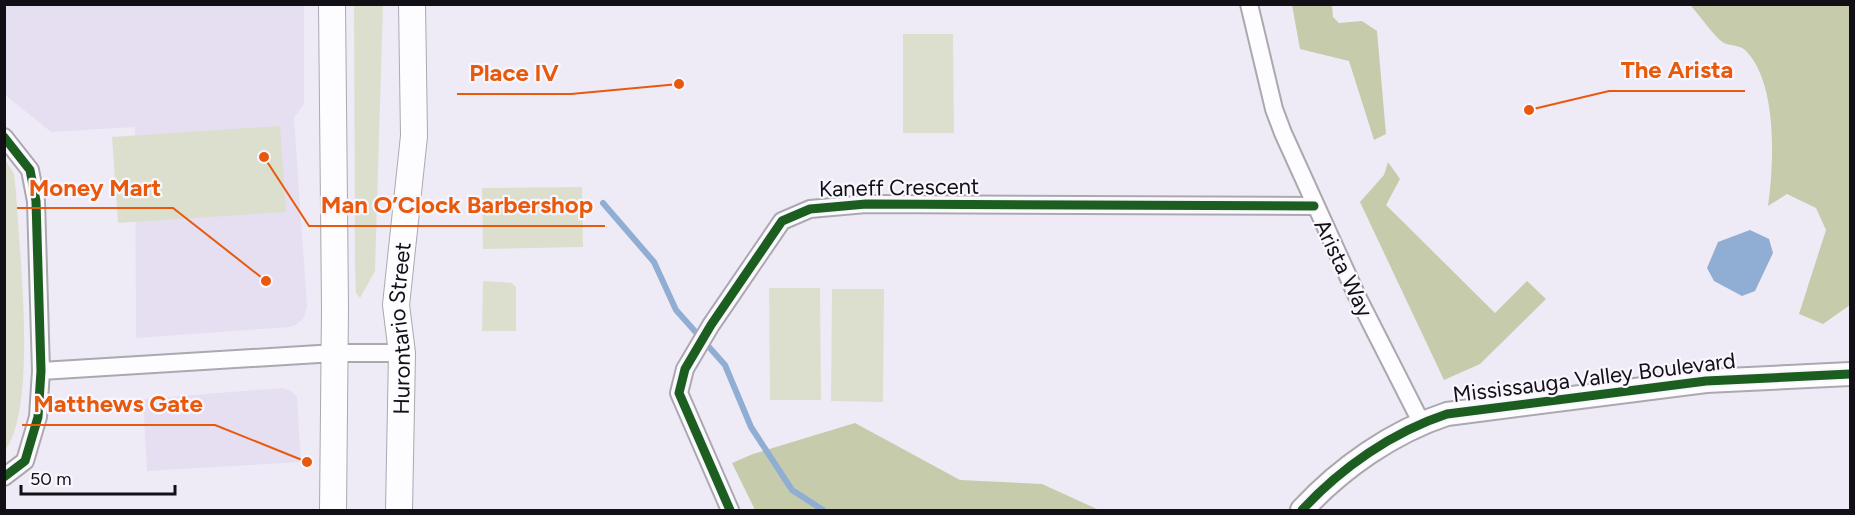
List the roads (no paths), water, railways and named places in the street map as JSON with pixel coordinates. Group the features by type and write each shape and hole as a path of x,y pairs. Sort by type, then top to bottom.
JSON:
{"main road":[{"path":"332,4 335,353 333,510"},
{"name":"Hurontario Street","path":"399,510 402,353 396,305 414,136 414,6"}],"street":[{"name":"Arista Way","path":"1249,4 1274,109 1314,206 1420,422"},
{"path":"4,137 30,170 36,201 41,371 38,417 25,461 4,477"},
{"name":"Kaneff Crescent","path":"730,510 679,393 686,369 711,325 782,221 810,208 866,204 1314,206"},
{"path":"41,371 335,353 402,353"},
{"name":"Mississauga Valley Boulevard","path":"1302,510 1359,460 1420,422 1447,414 1706,381 1851,374"}],"water":[{"path":"1750,230 1769,239 1773,253 1755,291 1742,296 1714,281 1707,268 1718,242"}],"waterway":[{"path":"603,203 654,262 676,310 725,365 751,427 792,490 823,510"}],"place":[{"name":"Place IV","path":"679,84"},
{"name":"The Arista","path":"1529,110"},
{"name":"Man O’Clock Barbershop","path":"264,157"},
{"name":"Money Mart","path":"266,281"},
{"name":"Matthews Gate","path":"307,462"}]}
